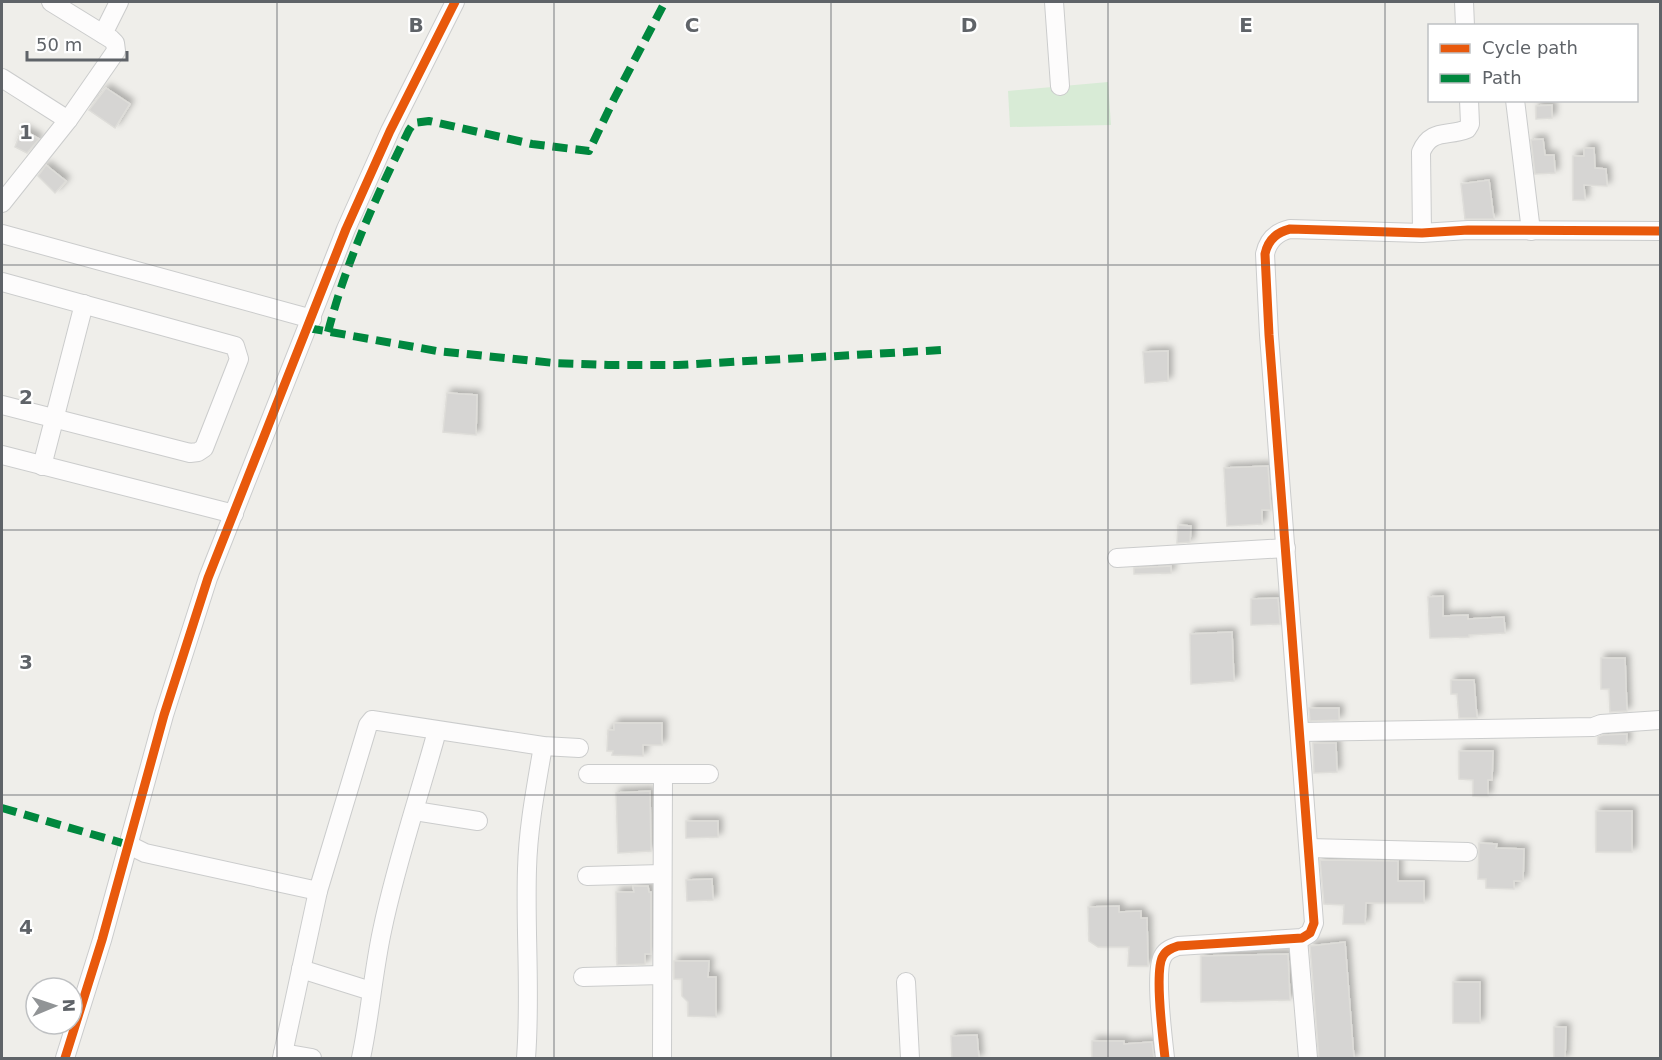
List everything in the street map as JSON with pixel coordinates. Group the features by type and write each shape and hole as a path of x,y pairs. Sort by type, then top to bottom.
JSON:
{"street":[{"path":"2,203 68,120 115,54 117,47 103,34 51,2"},
{"path":"103,34 119,2"},
{"path":"65,1059 102,940 186,645 208,578 373,168 455,2"},
{"path":"1054,2 1060,86"},
{"path":"1464,2 1465,24"},
{"path":"2,78 68,120"},
{"path":"1422,233 1421,152 1426,142 1434,135 1467,129 1470,124 1469,102"},
{"path":"1515,102 1531,231"},
{"path":"1166,1059 1160,984 1161,959 1167,951 1178,946 1298,939 1310,933 1314,923 1269,335 1266,248 1277,234 1290,229 1422,233 1468,230 1660,231"},
{"path":"2,234 312,319"},
{"path":"2,282 235,346 239,359 204,448 198,452 190,453 2,405"},
{"path":"42,466 84,304"},
{"path":"2,455 234,514"},
{"path":"1117,558 1286,548"},
{"path":"312,1059 282,1056 318,891 368,725 372,720 543,746 579,748"},
{"path":"1300,732 1593,727 1601,724 1660,720"},
{"path":"361,1059 382,931 437,731"},
{"path":"526,1059 529,955 526,871 531,815 543,746"},
{"path":"588,774 709,774"},
{"path":"662,1059 663,774"},
{"path":"415,811 478,821"},
{"path":"129,845 145,853 318,891"},
{"path":"1309,848 1468,852"},
{"path":"587,876 662,874"},
{"path":"1298,939 1308,1059"},
{"path":"301,969 371,991"},
{"path":"584,977 662,975"},
{"path":"906,982 910,1059"}],"green space":[{"path":"1108,82 1111,125 1010,127 1008,91"}],"building":[{"path":"106,88 130,104 115,128 89,110"},
{"path":"1552,105 1552,118 1536,119 1536,106"},
{"path":"22,129 39,139 27,153 15,147"},
{"path":"1543,139 1545,155 1554,155 1555,173 1535,174 1531,140"},
{"path":"1584,148 1594,148 1595,168 1606,169 1607,186 1584,185 1585,200 1573,200 1573,156 1584,156"},
{"path":"46,165 66,181 55,193 38,176"},
{"path":"1489,180 1494,219 1465,219 1461,184"},
{"path":"1168,351 1168,381 1145,383 1143,352"},
{"path":"447,393 477,395 476,435 443,432"},
{"path":"1268,466 1271,510 1262,510 1262,524 1227,526 1224,468"},
{"path":"1178,525 1191,526 1190,542 1177,543"},
{"path":"1171,566 1171,573 1134,574 1134,568"},
{"path":"1443,596 1443,616 1468,615 1468,619 1504,617 1505,633 1430,638 1428,597"},
{"path":"1278,598 1280,624 1251,625 1251,599"},
{"path":"1232,632 1234,681 1191,684 1190,634"},
{"path":"1601,658 1625,658 1627,711 1610,712 1609,689 1601,689"},
{"path":"1451,680 1474,680 1477,718 1459,718 1457,694 1451,694"},
{"path":"1309,708 1339,708 1339,720 1310,721"},
{"path":"614,723 662,723 662,745 643,745 643,756 612,755 613,751 607,751 608,730 614,730"},
{"path":"1627,734 1626,745 1598,744 1598,737 1603,735"},
{"path":"1313,743 1336,743 1337,772 1314,773"},
{"path":"1459,751 1493,751 1492,780 1488,780 1488,796 1473,796 1473,780 1459,779"},
{"path":"650,791 651,851 618,853 616,793"},
{"path":"1596,811 1632,811 1632,852 1596,852"},
{"path":"686,821 718,821 718,837 686,838"},
{"path":"1479,843 1497,844 1496,848 1524,849 1523,881 1514,881 1514,889 1486,888 1486,879 1478,879"},
{"path":"1320,860 1398,861 1398,881 1424,881 1424,903 1366,903 1365,924 1343,924 1344,905 1324,904"},
{"path":"712,879 713,900 687,901 686,880"},
{"path":"633,886 648,886 651,892 651,954 645,954 645,964 617,965 616,892 634,892"},
{"path":"1119,906 1119,912 1141,911 1141,918 1147,918 1148,966 1128,966 1129,947 1098,947 1089,941 1088,907"},
{"path":"1345,942 1354,1059 1319,1059 1310,946"},
{"path":"1288,954 1290,1000 1201,1002 1201,956"},
{"path":"674,961 709,961 708,977 716,977 716,1017 688,1016 688,1002 682,996 682,979 674,979"},
{"path":"1453,982 1480,982 1480,1023 1453,1023"},
{"path":"1554,1027 1566,1027 1565,1059 1554,1059"},
{"path":"977,1035 979,1059 952,1059 951,1036"},
{"path":"1092,1041 1124,1041 1124,1044 1152,1042 1154,1059 1092,1059"}],"marked path":[{"path":"328,332 363,229 397,154 414,123 429,121 532,144 589,151 665,2"},
{"path":"308,328 437,351 554,363 608,365 678,365 942,350"},
{"path":"2,808 129,845"}],"cycle path":[{"path":"65,1058 102,940 164,715 208,578 346,229 390,131 455,2"},
{"path":"1165,1058 1159,975 1160,964 1166,952 1178,946 1302,938 1310,933 1314,923 1269,335 1265,254 1268,245 1281,232 1290,229 1422,233 1468,230 1660,231"}]}
